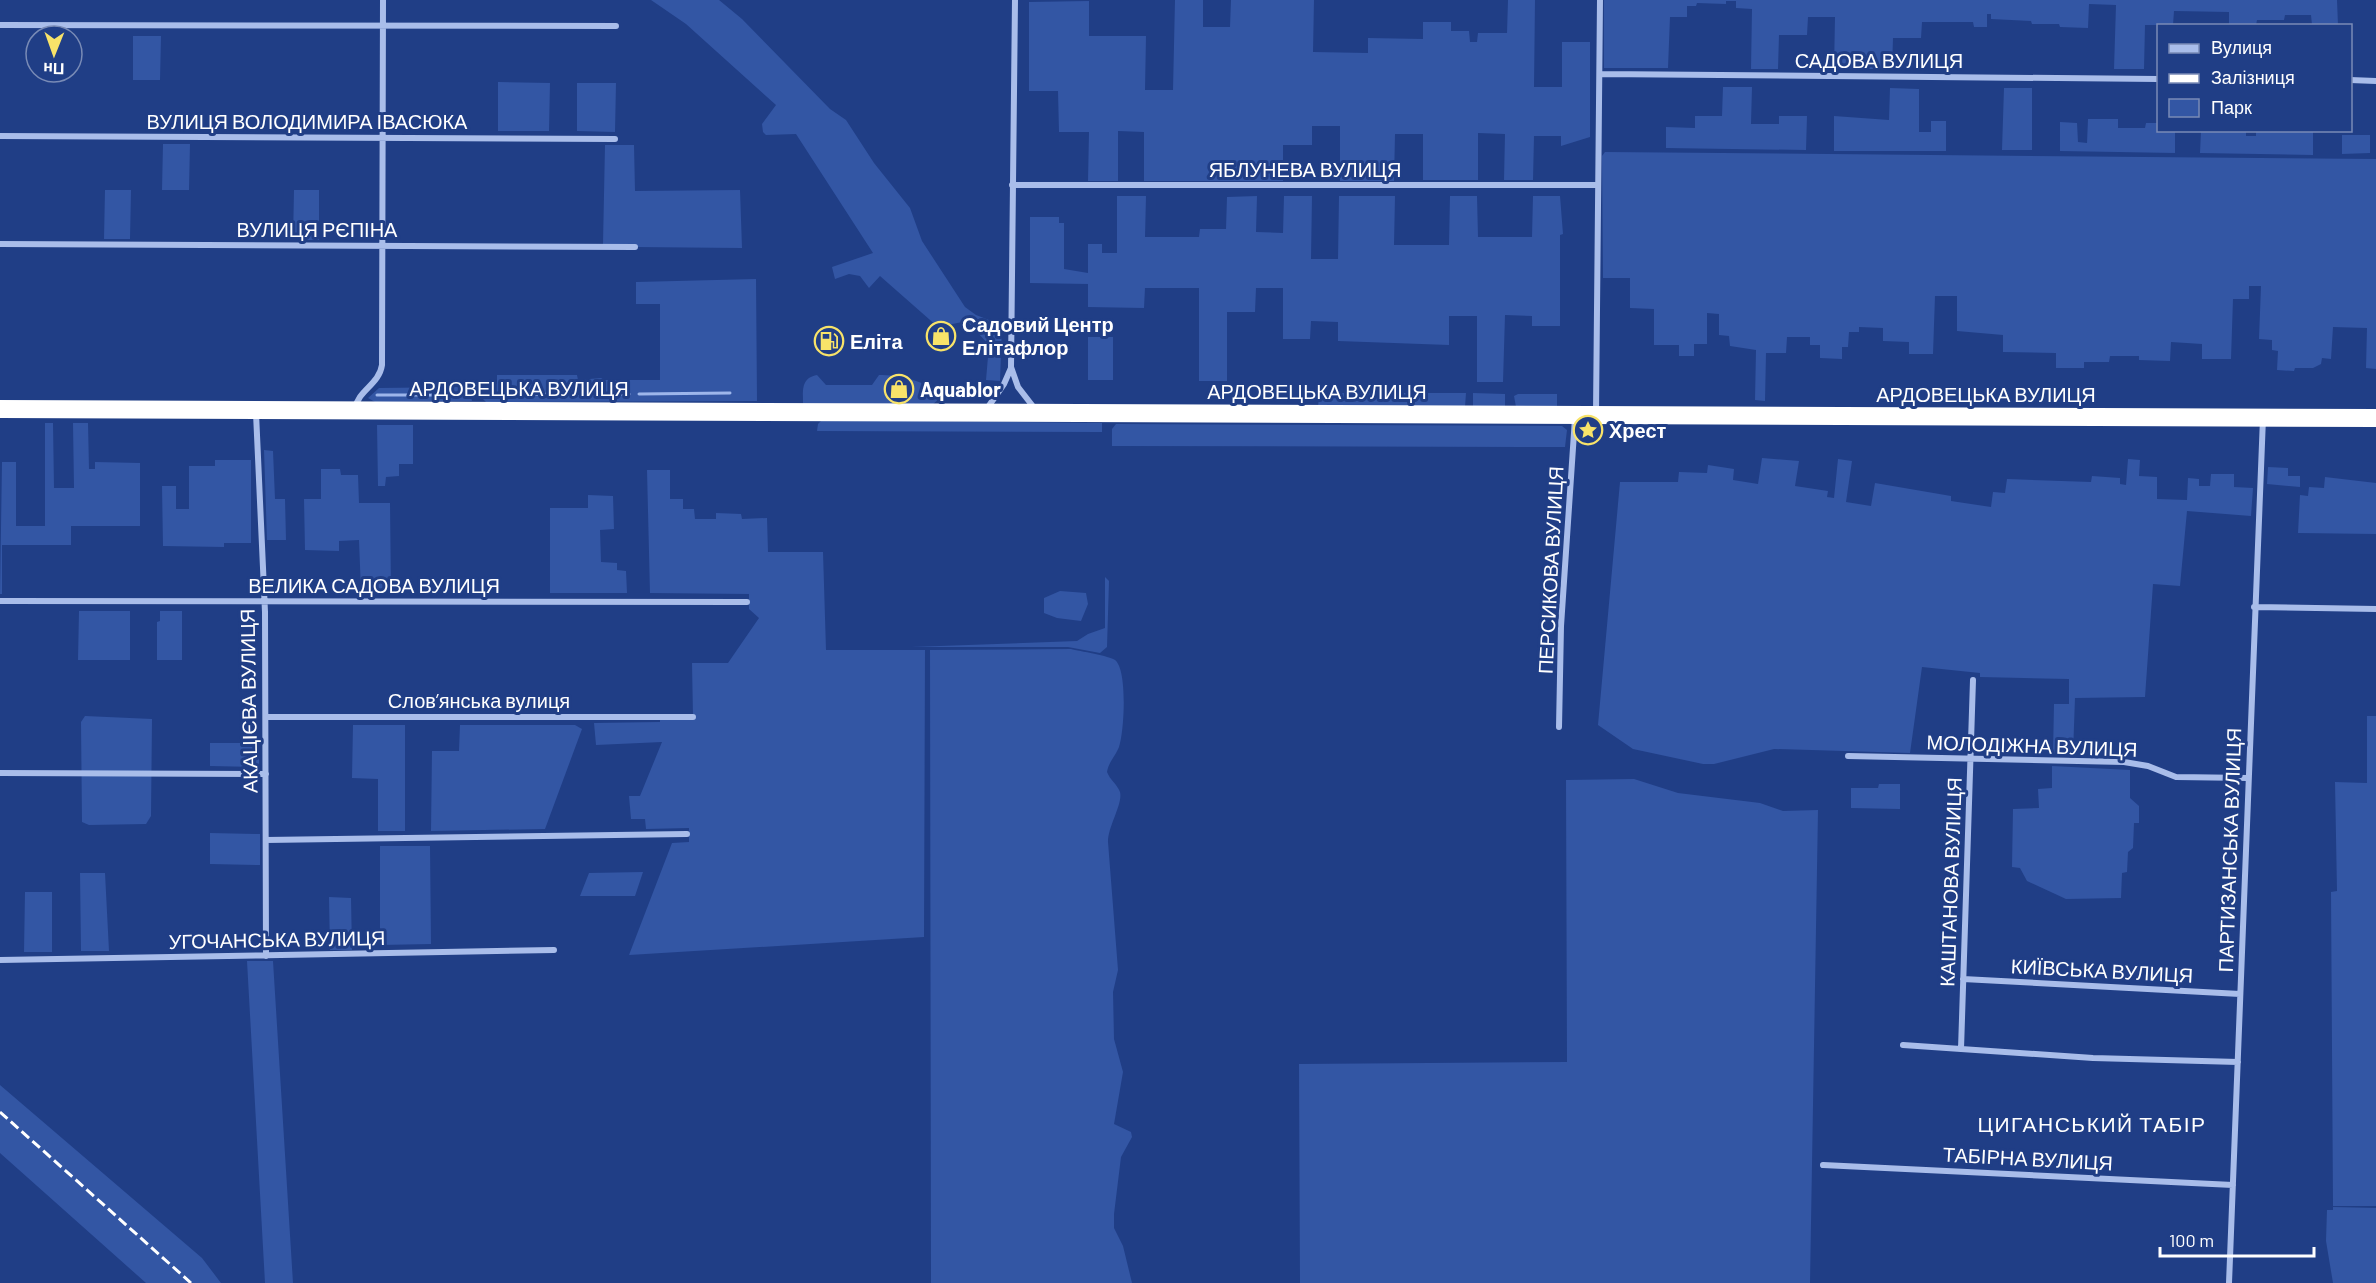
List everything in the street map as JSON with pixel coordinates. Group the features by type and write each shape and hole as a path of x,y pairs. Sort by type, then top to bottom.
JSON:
{"highway":[{"name":"АРДОВЕЦЬКА ВУЛИЦЯ","path":"0,409 2376,418"}],"street":[{"path":"355,410 358,400 375,382 381,371 383,0"},
{"path":"1015,0 1015,185 1011,367 1018,387 1038,412"},
{"path":"1596,415 1600,0"},
{"path":"0,25 616,26"},
{"name":"САДОВА ВУЛИЦЯ","path":"1600,74 2157,79"},
{"path":"2352,80 2376,81"},
{"name":"ВУЛИЦЯ ВОЛОДИМИРА ІВАСЮКА","path":"0,136 615,139"},
{"name":"ЯБЛУНЕВА ВУЛИЦЯ","path":"1015,185 1597,185"},
{"name":"ВУЛИЦЯ РЄПІНА","path":"0,244 634,247"},
{"path":"984,412 1004,384 1011,367"},
{"name":"АКАЦІЄВА ВУЛИЦЯ","path":"256,409 266,717 266,956"},
{"name":"ПЕРСИКОВА ВУЛИЦЯ","path":"1559,727 1561,626 1575,415"},
{"name":"ПАРТИЗАНСЬКА ВУЛИЦЯ","path":"2229,1283 2254,607 2264,418"},
{"name":"ВЕЛИКА САДОВА ВУЛИЦЯ","path":"0,601 747,602"},
{"path":"2254,607 2376,609"},
{"name":"КАШТАНОВА ВУЛИЦЯ","path":"1961,1049 1972,680"},
{"name":"Словʼянська вулиця","path":"266,717 693,717"},
{"name":"МОЛОДІЖНА ВУЛИЦЯ","path":"1848,756 2124,762 2148,766 2176,777 2248,778"},
{"path":"0,773 266,774"},
{"path":"266,840 687,834"},
{"name":"УГОЧАНСЬКА ВУЛИЦЯ","path":"0,960 554,950"},
{"name":"КИЇВСЬКА ВУЛИЦЯ","path":"1963,979 2240,994"},
{"path":"1903,1045 2093,1058 2238,1062"},
{"name":"ТАБІРНА ВУЛИЦЯ","path":"1823,1165 2233,1185"}],"green space":[{"path":"651,0 719,0 742,19 830,109 846,120 874,163 910,208 922,241 965,307 976,315 1002,325 1000,381 986,380 989,345 967,321 938,327 880,276 869,288 860,276 849,274 835,279 832,267 873,253 796,134 766,135 762,124 776,105 686,24"},
{"path":"1175,0 1203,0 1203,27 1230,27 1231,0 1314,0 1313,52 1368,53 1368,38 1423,39 1423,22 1451,22 1451,31 1469,31 1470,42 1477,42 1478,33 1507,33 1508,0 1535,0 1534,87 1562,87 1562,42 1590,42 1590,137 1561,146 1561,136 1534,136 1533,180 1504,180 1505,134 1478,133 1478,180 1423,180 1423,134 1395,134 1394,181 1340,181 1340,126 1312,126 1312,145 1283,145 1283,181 1144,181 1144,132 1118,131 1118,181 1088,181 1089,132 1059,132 1058,91 1029,91 1029,2 1089,1 1089,36 1146,36 1145,90 1173,90"},
{"path":"1604,0 2337,0 2338,24 2312,24 2311,15 2285,15 2284,20 2257,20 2256,24 2229,24 2229,12 2174,11 2173,24 2145,25 2144,69 2114,69 2116,5 2089,4 2088,28 1991,19 1991,14 1987,14 1987,27 1974,27 1973,22 1922,22 1921,38 1893,38 1892,69 1834,69 1835,17 1808,17 1807,35 1779,35 1778,69 1751,69 1752,9 1736,8 1736,1 1726,1 1726,4 1697,3 1696,6 1687,6 1687,17 1670,17 1668,68 1604,68"},
{"path":"133,36 161,36 160,80 133,80"},
{"path":"498,82 550,83 549,131 498,131"},
{"path":"577,83 616,83 615,132 577,131"},
{"path":"1723,87 1752,87 1751,124 1779,124 1779,116 1807,116 1806,150 1666,148 1666,127 1695,128 1695,116 1722,116"},
{"path":"1890,88 1919,89 1919,132 1931,132 1931,121 1946,121 1946,151 1834,151 1834,116 1889,120"},
{"path":"2004,88 2032,88 2032,150 2002,150"},
{"path":"2088,119 2118,119 2118,128 2145,128 2146,123 2157,123 2157,132 2175,132 2175,153 2060,151 2060,122 2077,123 2078,142 2087,143"},
{"path":"2201,132 2246,132 2246,136 2256,136 2256,132 2313,132 2313,155 2200,153"},
{"path":"2342,135 2370,135 2370,153 2342,154"},
{"path":"163,144 190,144 189,190 162,190"},
{"path":"605,145 634,145 635,191 740,190 742,248 635,247 634,244 603,244"},
{"path":"1605,152 2376,159 2376,369 2366,368 2367,328 2333,327 2331,359 2322,358 2321,364 2313,368 2295,368 2294,371 2277,370 2278,351 2272,350 2272,340 2259,339 2261,286 2249,286 2249,299 2233,299 2231,359 2202,359 2202,344 2171,342 2170,361 2139,360 2139,356 2110,356 2109,362 2084,362 2084,368 2056,368 2056,353 2003,352 2003,335 1957,331 1957,296 1935,296 1933,354 1909,354 1909,342 1883,341 1883,328 1859,327 1859,332 1849,332 1848,347 1842,347 1842,359 1820,358 1820,345 1810,345 1810,337 1787,337 1786,353 1766,353 1765,401 1755,400 1756,350 1730,346 1729,336 1719,335 1719,314 1707,313 1707,344 1694,344 1694,356 1679,356 1679,345 1654,345 1654,309 1630,308 1630,278 1603,278 1602,156"},
{"path":"105,190 131,190 130,239 104,239"},
{"path":"294,190 319,190 319,240 293,240"},
{"path":"1117,196 1146,196 1145,237 1199,237 1200,229 1226,229 1227,197 1257,196 1256,232 1283,233 1284,196 1312,196 1311,259 1338,259 1339,196 1395,196 1394,245 1449,245 1450,196 1477,196 1478,237 1532,237 1533,196 1560,196 1563,234 1560,235 1560,326 1532,326 1532,316 1505,315 1503,382 1477,382 1477,316 1449,316 1449,345 1338,341 1338,322 1311,321 1310,339 1283,339 1283,288 1256,288 1255,312 1227,312 1227,381 1199,381 1199,288 1145,288 1144,308 1088,307 1088,284 1030,283 1030,217 1059,217 1059,223 1064,223 1064,269 1088,273 1088,244 1102,244 1102,253 1117,253"},
{"path":"756,279 757,401 486,402 483,399 483,384 497,384 497,375 577,375 578,380 601,378 604,380 660,380 660,304 636,304 636,282"},
{"path":"1088,337 1113,337 1113,380 1088,380"},
{"path":"817,375 826,385 872,385 879,375 895,376 921,383 929,387 940,398 932,405 803,404 803,389 806,382"},
{"path":"461,387 469,390 472,401 375,402 368,398 379,388"},
{"path":"1323,393 1466,393 1465,407 1318,407 1319,396"},
{"path":"1473,393 1505,394 1505,408 1473,408"},
{"path":"1518,394 1557,394 1557,406 1516,407 1514,396"},
{"path":"822,420 1102,423 1102,432 817,431 818,424"},
{"path":"45,423 53,423 54,488 74,488 73,423 88,423 89,469 95,469 95,462 140,463 140,526 71,526 71,545 2,545 2,594 0,594 2,462 16,462 16,526 45,526"},
{"path":"1116,424 1562,426 1567,430 1565,447 1112,446 1112,429"},
{"path":"377,425 413,425 413,464 399,464 399,476 386,477 385,486 378,486"},
{"path":"264,450 273,451 275,499 285,499 286,540 267,540"},
{"path":"1762,458 1799,461 1795,486 1828,491 1827,497 1834,498 1838,459 1852,461 1846,502 1871,506 1875,483 1951,496 1951,501 1991,507 1993,492 2005,493 2007,479 2091,482 2092,476 2120,478 2120,484 2126,485 2128,459 2140,460 2139,476 2157,477 2157,499 2187,500 2188,478 2199,479 2199,486 2210,486 2211,474 2234,474 2234,487 2253,488 2251,516 2187,511 2180,586 2153,584 2145,697 2075,698 2073,754 2053,754 2054,704 2069,704 2069,679 1980,677 1980,673 1922,667 1910,753 1774,749 1714,764 1703,764 1633,749 1598,725 1620,482 1678,482 1679,472 1707,473 1708,465 1734,469 1733,480 1758,484"},
{"path":"215,460 251,460 251,543 224,543 224,547 163,546 162,486 176,486 176,509 189,509 189,466 215,466"},
{"path":"2268,467 2288,468 2288,476 2300,476 2300,487 2267,484"},
{"path":"321,469 340,469 341,475 358,475 359,503 390,503 391,592 361,592 359,540 339,541 339,551 305,550 304,499 321,499"},
{"path":"647,470 670,470 670,499 683,499 683,509 694,509 695,519 716,519 716,513 741,514 742,519 767,518 768,552 823,552 826,650 925,650 924,937 629,955 672,843 689,842 689,828 646,829 645,819 631,819 629,796 640,796 662,742 596,745 594,723 660,722 660,717 693,717 692,663 728,663 759,618 749,609 749,594 650,593"},
{"path":"2325,477 2376,483 2376,534 2298,533 2300,495 2308,496 2309,487 2324,488"},
{"path":"588,495 613,496 614,529 600,530 601,562 617,563 617,570 626,571 627,593 550,593 550,508 588,508"},
{"path":"1105,577 1109,581 1107,647 1100,653 1068,647 911,647 1077,641 1105,628"},
{"path":"1060,591 1086,593 1088,604 1081,621 1057,618 1044,613 1044,598"},
{"path":"79,611 130,611 130,660 78,660"},
{"path":"160,611 182,611 182,660 157,660 157,622 160,621"},
{"path":"1071,649 1112,658 1119,666 1122,676 1121,740 1107,772 1120,792 1118,809 1110,829 1108,842 1118,970 1113,992 1114,1039 1123,1072 1114,1124 1131,1132 1132,1137 1121,1157 1114,1228 1123,1246 1132,1283 931,1283 930,650"},
{"path":"85,716 152,719 151,816 146,824 89,825 82,822 81,722"},
{"path":"2367,716 2376,716 2376,1206 2333,1206 2331,892 2337,891 2335,782 2367,783"},
{"path":"353,725 405,725 405,831 378,831 378,779 352,778"},
{"path":"460,725 575,725 582,729 545,829 431,831 432,751 459,751"},
{"path":"210,743 259,743 259,767 210,766"},
{"path":"2052,766 2130,770 2130,798 2139,806 2139,823 2134,823 2133,848 2128,852 2127,872 2122,873 2121,898 2066,899 2027,881 2020,868 2012,867 2013,809 2039,808 2038,789 2052,788"},
{"path":"1634,779 1678,793 1760,803 1783,811 1818,810 1810,1283 1300,1283 1299,1064 1567,1062 1566,780"},
{"path":"1879,784 1900,784 1900,809 1851,808 1851,788 1878,788"},
{"path":"210,833 260,834 260,865 210,864"},
{"path":"380,846 430,846 431,944 380,945"},
{"path":"643,872 635,896 580,896 589,873"},
{"path":"80,873 105,873 109,951 81,951"},
{"path":"25,892 52,892 52,952 24,952"},
{"path":"329,897 351,898 352,950 330,950"},
{"path":"247,961 273,961 293,1283 265,1283"},
{"path":"0,1085 202,1258 221,1283 146,1283 0,1153"},
{"path":"2333,1207 2376,1208 2376,1283 2333,1283 2326,1241 2327,1210 2333,1210"}],"waterway":[{"path":"639,394 730,393"},
{"path":"482,395 565,394"},
{"path":"577,394 592,394"},
{"path":"603,394 629,394"},
{"path":"377,395 471,395"}],"railway":[{"path":"0,1112 191,1283"}],"place":[{"name":"Садовий Центр Елітафлор","path":"941,336"},
{"name":"Еліта","path":"829,341"},
{"name":"Aquablor","path":"899,389"},
{"name":"Хрест","path":"1588,430"}],"district":[{"name":"ЦИГАНСЬКИЙ ТАБІР","path":"2092,1123"}]}
